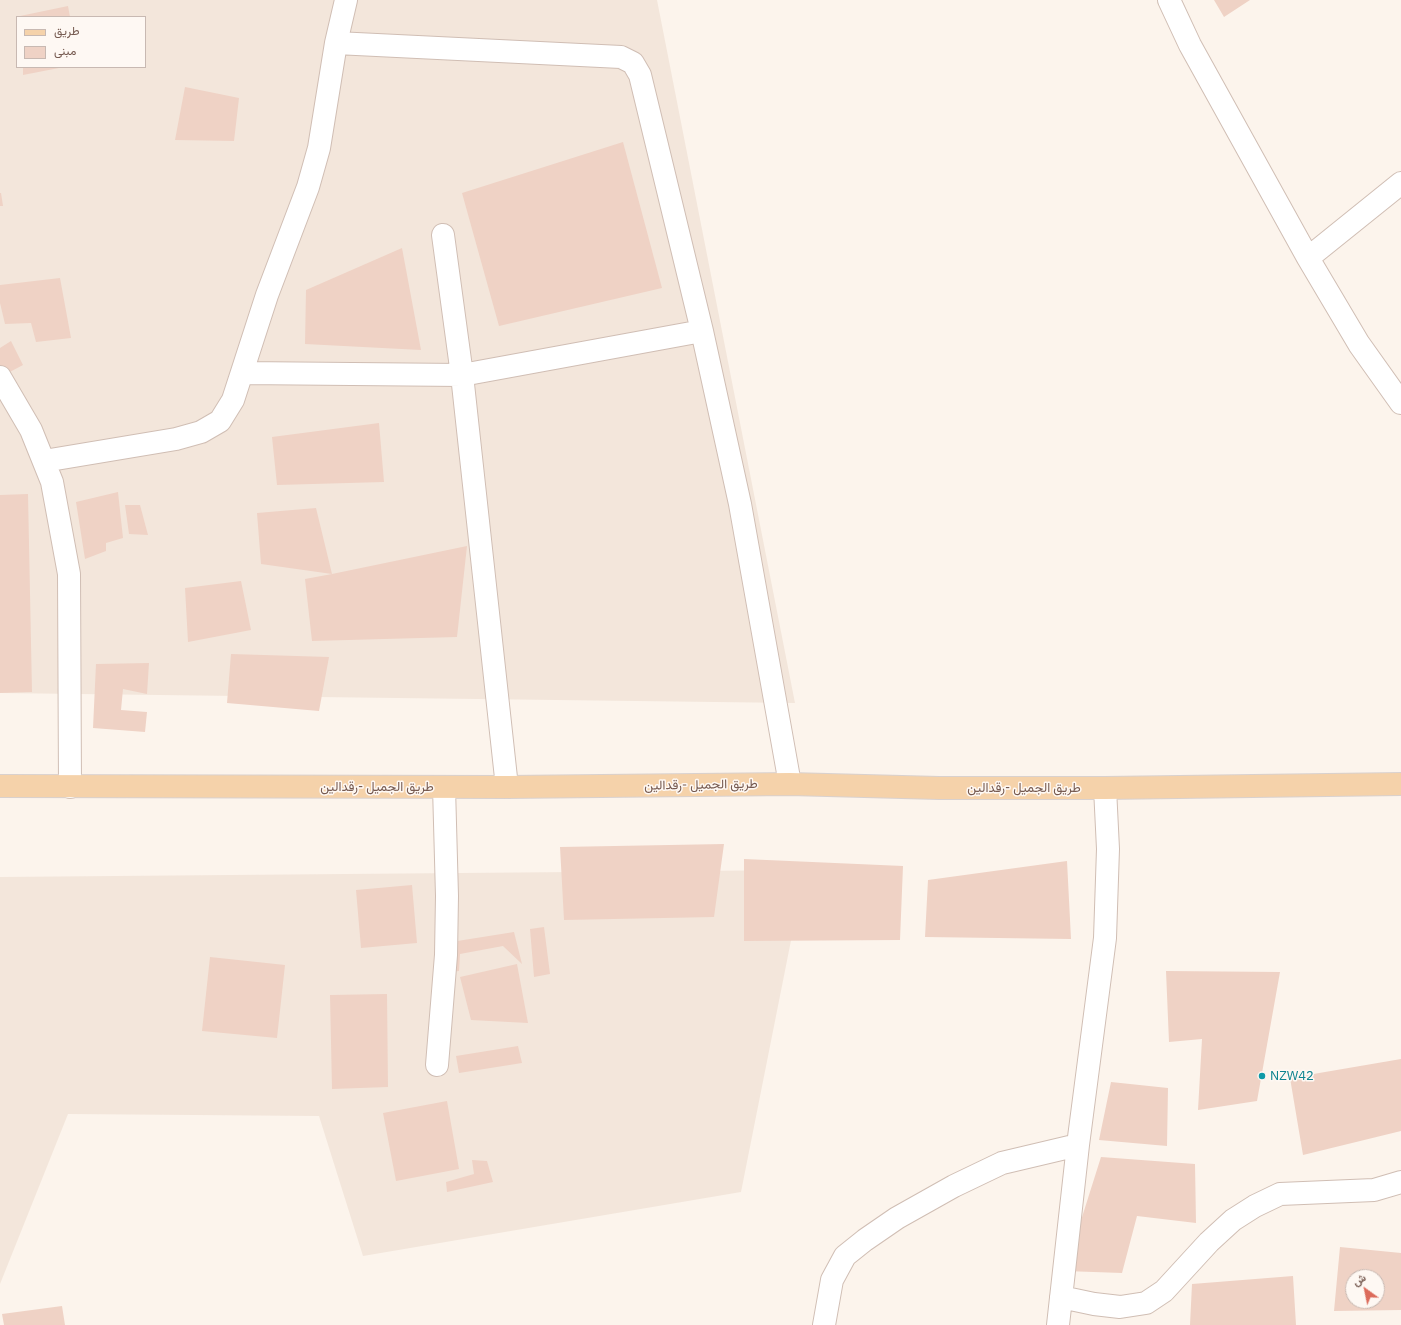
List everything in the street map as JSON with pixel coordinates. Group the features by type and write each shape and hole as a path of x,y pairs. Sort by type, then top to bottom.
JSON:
{"main road":[{"name":"طريق الجميل -رقدالين","path":"0,786 507,787 790,784 939,788 1105,788 1401,784"}],"street":[{"path":"44,461 176,439 201,432 220,421 233,400 268,295 308,187 319,148 336,43 346,0"},
{"path":"1169,0 1190,45 1308,258 1360,344 1401,403"},
{"path":"336,43 621,57 633,64 640,75 702,331 740,504 790,784"},
{"path":"1308,258 1401,183"},
{"path":"443,235 462,375 507,787"},
{"path":"242,373 462,375 702,331"},
{"path":"0,376 31,430 52,482 69,574 70,787"},
{"path":"437,1065 446,948 447,896 444,787"},
{"path":"1058,1325 1078,1145 1105,938 1108,849 1105,788"},
{"path":"824,1325 832,1280 845,1256 865,1240 897,1218 941,1193 1002,1163 1078,1145"},
{"path":"1061,1297 1120,1307 1146,1303 1164,1291 1204,1247 1228,1224 1255,1206 1280,1194 1374,1190 1401,1182"}],"shaded area":[{"path":"0,0 657,0 795,703 0,693"},
{"path":"805,870 741,1192 363,1256 319,1116 68,1114 0,1284 0,877"}],"building":[{"path":"1214,0 1250,0 1224,17"},
{"path":"68,6 70,16 20,16"},
{"path":"23,68 59,68 23,75"},
{"path":"185,87 239,98 234,141 175,140"},
{"path":"623,142 662,288 499,326 462,193"},
{"path":"1,193 3,206 0,206"},
{"path":"402,248 421,350 305,344 306,290"},
{"path":"60,278 71,338 36,342 31,323 5,324 0,303 0,285"},
{"path":"11,341 23,365 4,375 0,367 0,348"},
{"path":"379,423 384,482 277,485 272,437"},
{"path":"118,492 123,538 106,543 106,551 85,559 76,502"},
{"path":"28,494 32,692 0,693 0,495"},
{"path":"125,505 140,505 148,535 129,534"},
{"path":"316,508 332,574 261,564 257,513"},
{"path":"467,546 457,637 312,641 305,579"},
{"path":"241,581 251,630 188,642 185,588"},
{"path":"231,654 329,657 319,711 227,703"},
{"path":"149,663 147,694 123,689 121,710 147,712 145,732 93,728 96,664"},
{"path":"724,844 714,917 564,920 560,847"},
{"path":"744,859 903,866 900,940 744,941"},
{"path":"1067,861 1071,939 925,937 928,880"},
{"path":"412,885 417,943 361,948 356,890"},
{"path":"544,927 550,974 534,977 530,929"},
{"path":"514,932 522,964 503,946 460,954 459,971 449,972 451,942"},
{"path":"210,957 285,965 277,1038 202,1031"},
{"path":"517,964 528,1023 471,1020 460,977"},
{"path":"1166,971 1280,972 1257,1101 1198,1110 1202,1039 1169,1042"},
{"path":"387,994 388,1087 332,1089 330,995"},
{"path":"518,1046 522,1063 459,1073 456,1056"},
{"path":"1401,1059 1401,1131 1303,1155 1290,1078"},
{"path":"1111,1082 1168,1088 1167,1146 1099,1140"},
{"path":"447,1101 459,1169 396,1181 383,1113"},
{"path":"1101,1157 1195,1164 1196,1223 1137,1216 1122,1273 1065,1271"},
{"path":"472,1160 487,1161 493,1182 447,1192 446,1182 474,1174"},
{"path":"1340,1247 1401,1253 1401,1310 1334,1311"},
{"path":"1293,1276 1296,1325 1190,1325 1192,1284"},
{"path":"62,1306 65,1325 4,1325 2,1314"}],"place":[{"name":"NZW42","path":"1262,1076"}]}
